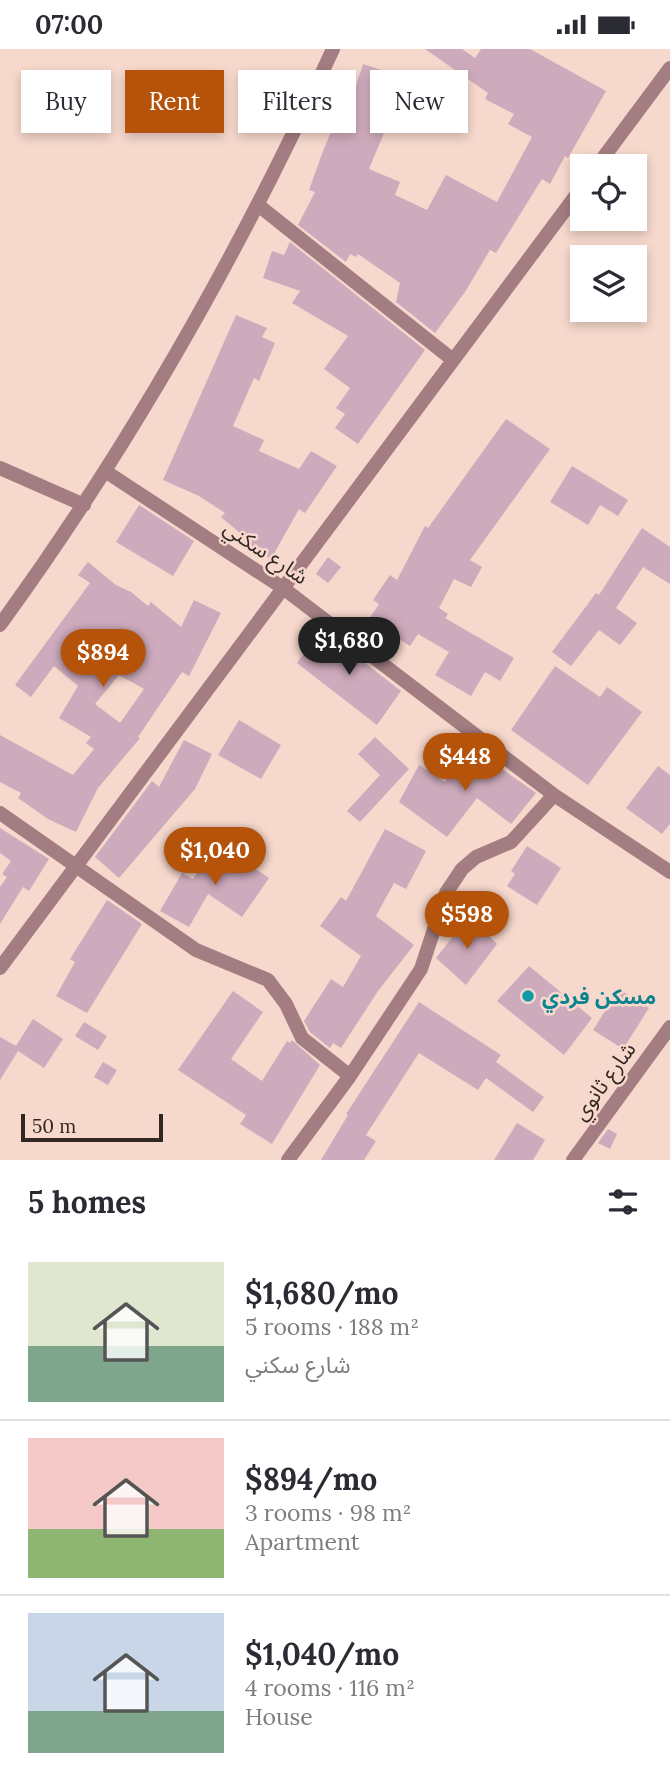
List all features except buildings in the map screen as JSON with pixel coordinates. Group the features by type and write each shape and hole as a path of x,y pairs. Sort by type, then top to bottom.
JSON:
{"street":[{"path":"0,625 105,471 258,205 333,49"},
{"path":"606,154 670,68"},
{"path":"0,968 570,203"},
{"path":"258,205 453,360"},
{"path":"0,468 84,505"},
{"name":"شارع سكني","path":"105,471 283,588 555,795 670,872"},
{"path":"288,1160 421,969 446,893 462,869 476,857 511,842 555,795"},
{"path":"0,813 196,950 268,980 286,1004 302,1038 349,1076"},
{"name":"شارع ثانوي","path":"572,1160 670,1027"}],"place":[{"name":"مسكن فردي","path":"528,996"}]}
